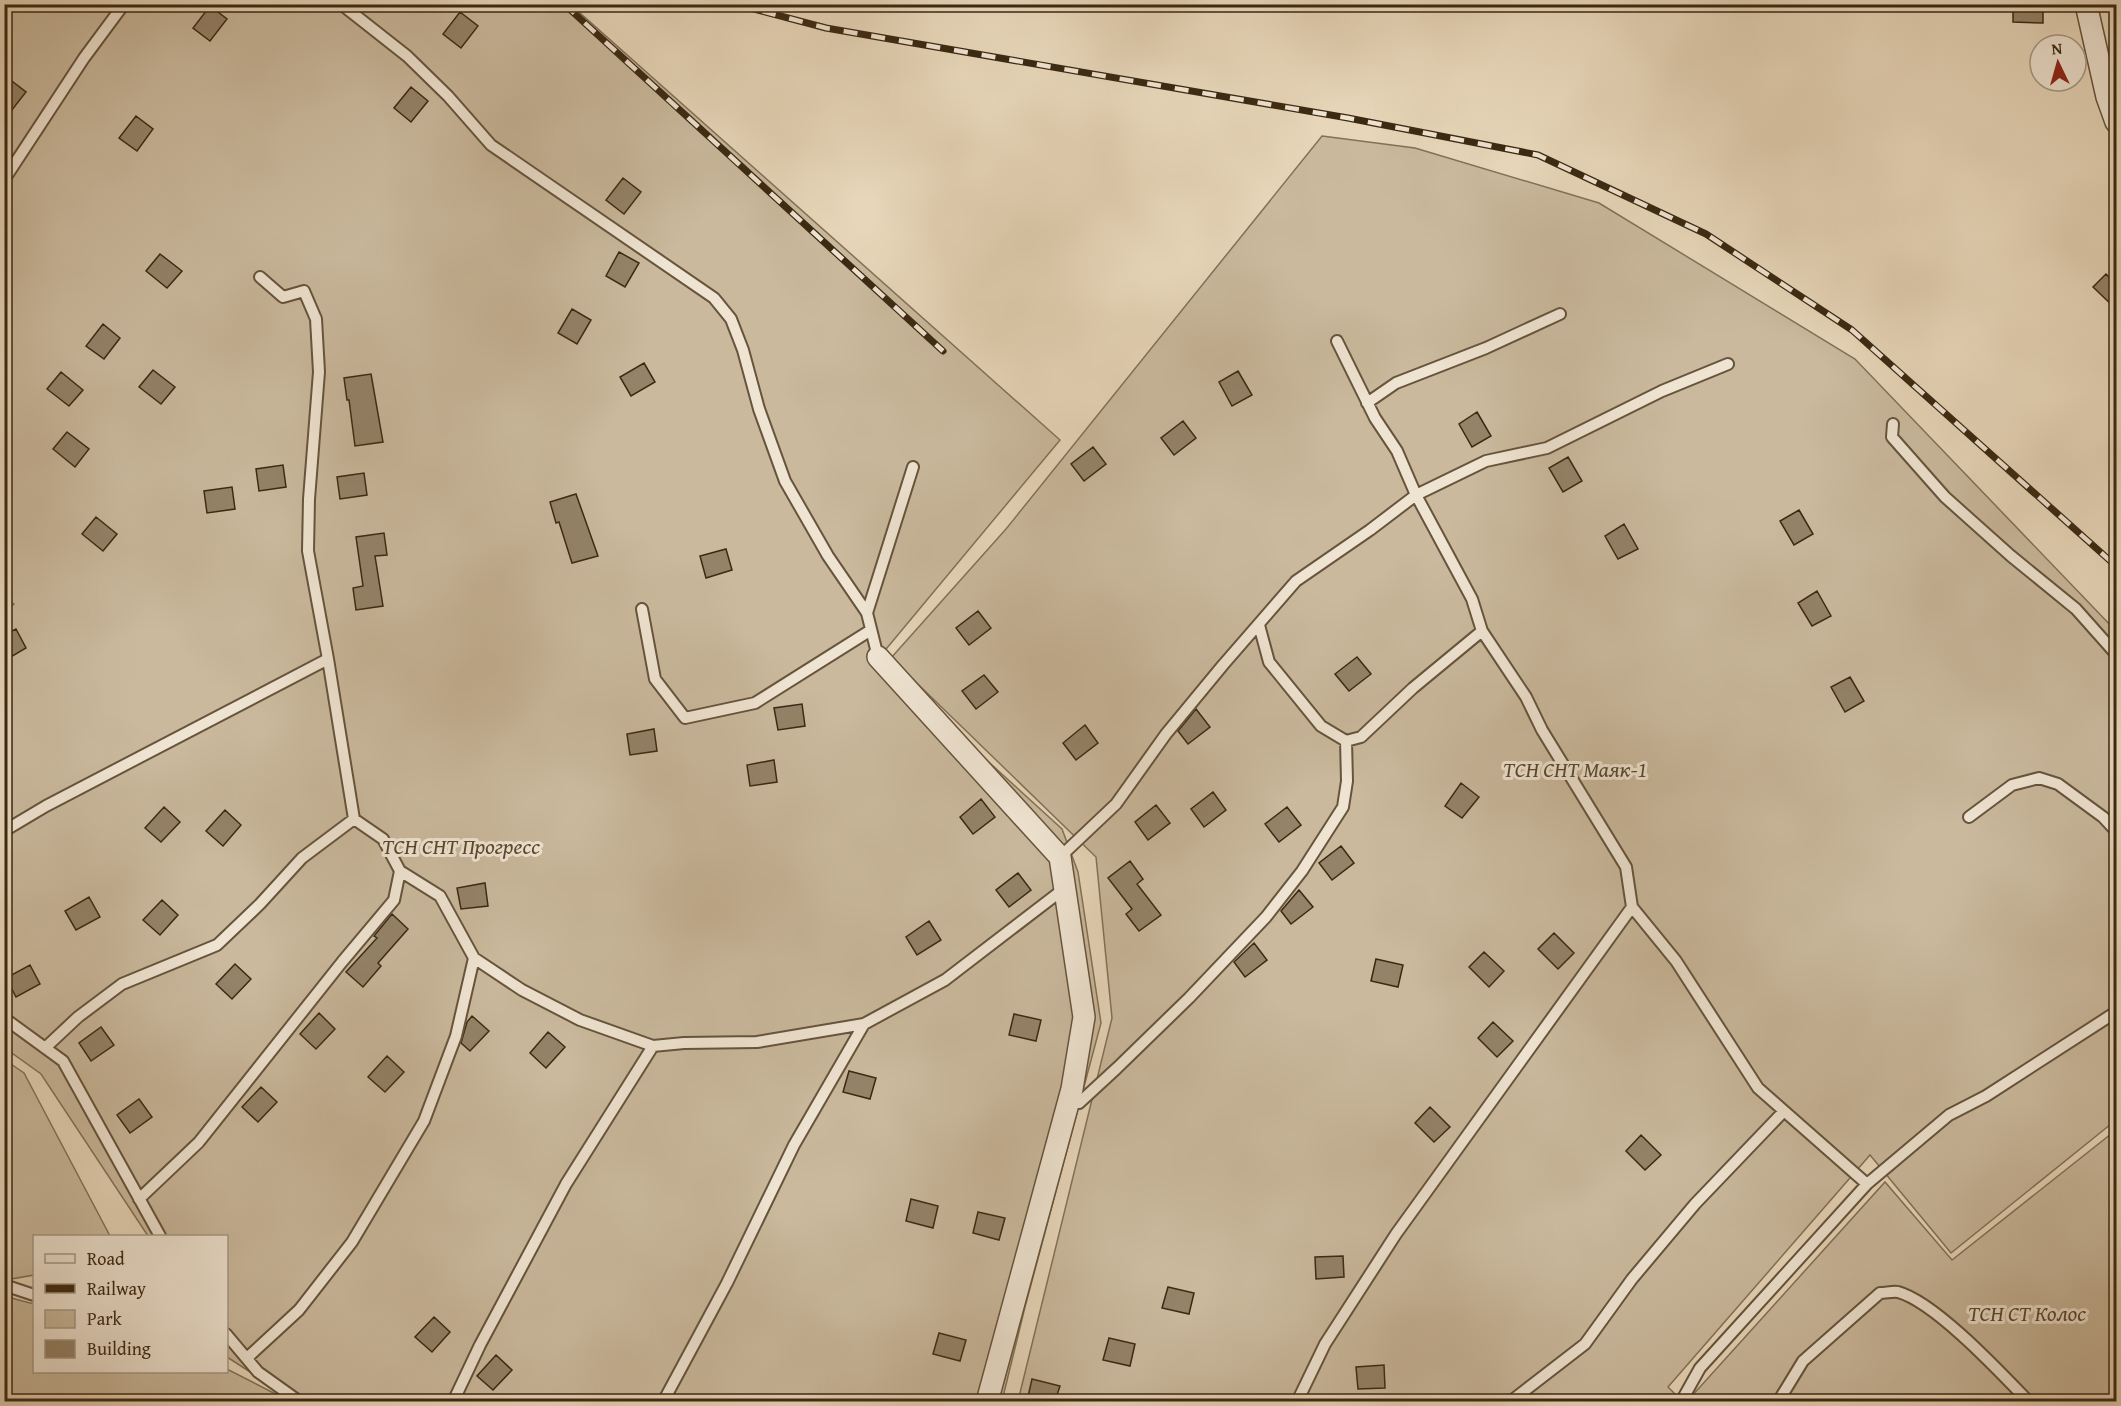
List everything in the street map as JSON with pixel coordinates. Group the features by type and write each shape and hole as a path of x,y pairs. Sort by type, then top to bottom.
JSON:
{"street":[{"path":"2086,4 2107,98 2116,122"},
{"path":"878,657 1060,857 1084,1017 1069,1102 987,1401"}],"lane":[{"path":"4,180 84,58 124,4"},
{"path":"341,4 407,56 448,96 491,145 714,298 731,319 743,350 759,409 784,481 828,556 867,613 878,657"},
{"path":"260,277 283,297 304,291 316,320 319,372 309,499 308,551 354,819 383,839 400,871 440,896 474,958 522,990 580,1020 653,1046 684,1043 757,1042 864,1024 945,980 1065,888"},
{"path":"1368,403 1396,383 1486,348 1560,314"},
{"path":"1337,340 1375,418 1397,451 1416,495 1472,599 1482,631 1526,697 1542,730 1626,867 1632,907 1676,961 1758,1088 1867,1184"},
{"path":"1060,857 1116,804 1166,734 1296,581 1416,495 1486,461 1546,448 1662,391 1728,364"},
{"path":"1893,424 1892,436 1945,497 2011,556 2076,609 2116,654"},
{"path":"867,613 913,467"},
{"path":"642,609 655,679 685,718 755,703 871,630"},
{"path":"1259,625 1269,662 1321,726 1346,741 1361,737 1413,688 1482,631"},
{"path":"4,831 56,801 328,659"},
{"path":"1069,1102 1079,1103 1181,1006 1266,916 1302,871 1343,807 1347,781 1346,741"},
{"path":"1969,817 2012,785 2039,778 2058,784 2103,817 2116,831"},
{"path":"45,1048 78,1017 122,984 217,945 260,904 302,858 354,819"},
{"path":"139,1199 199,1142 394,900 400,871"},
{"path":"1297,1401 1325,1344 1396,1234 1632,907"},
{"path":"247,1358 299,1310 352,1242 424,1121 456,1036 474,958"},
{"path":"1681,1401 1701,1368 1867,1184 1949,1115 1986,1096 2116,1012"},
{"path":"4,1018 63,1061 159,1235"},
{"path":"663,1401 727,1283 794,1145 864,1024"},
{"path":"453,1401 480,1345 566,1184 653,1046"},
{"path":"1510,1401 1586,1344 1632,1279 1695,1204 1784,1111"},
{"path":"4,1285 33,1294"},
{"path":"1778,1401 1803,1361 1880,1293 1896,1291 1918,1300 1953,1329 2029,1401"},
{"path":"228,1336 258,1372 300,1401"}],"green space":[{"name":"ТСН СНТ Прогресс","path":"5,5 571,5 1060,440 877,660 1062,829 1078,872 1101,1023 1002,1401 295,1401 228,1358 228,1235 147,1235 41,1074 5,1048 4,613 14,604 4,597"},
{"name":"ТСН СНТ Маяк-1","path":"1322,136 1415,148 1599,203 1855,359 2116,631 2116,1120 1951,1253 1870,1155 1668,1387 1682,1401 1018,1401 1112,1018 1096,857 891,658 1006,529"},
{"path":"5,1060 24,1073 109,1235 33,1235 33,1275 5,1280"},
{"name":"ТСН СТ Колос","path":"2116,1130 2116,1401 1693,1402 1690,1398 1885,1182 1952,1260"},
{"path":"4,1296 33,1304 33,1373 228,1373 228,1370 289,1401 5,1401"}],"building":[{"path":"2013,4 2043,4 2043,23 2013,22"},
{"path":"210,6 227,19 210,41 193,28"},
{"path":"460,12 478,26 461,48 443,34"},
{"path":"4,75 26,92 4,120"},
{"path":"411,87 428,101 411,122 394,108"},
{"path":"136,116 153,129 137,151 119,138"},
{"path":"623,178 641,192 624,214 606,200"},
{"path":"619,252 639,263 625,287 606,276"},
{"path":"160,254 182,271 167,288 146,271"},
{"path":"2106,274 2116,284 2116,309 2093,287"},
{"path":"572,309 591,320 577,344 558,333"},
{"path":"103,324 120,338 104,359 86,346"},
{"path":"644,363 655,382 631,396 620,377"},
{"path":"153,370 175,387 161,404 139,387"},
{"path":"1238,371 1252,395 1232,406 1219,382"},
{"path":"61,372 83,390 69,406 47,389"},
{"path":"371,374 383,442 355,446 344,378"},
{"path":"1477,412 1491,436 1472,447 1459,424"},
{"path":"1183,421 1196,438 1174,455 1161,438"},
{"path":"67,432 89,449 75,467 53,449"},
{"path":"1093,447 1106,464 1084,481 1071,464"},
{"path":"1568,457 1582,481 1563,492 1549,468"},
{"path":"283,465 286,487 259,491 256,469"},
{"path":"364,473 367,495 340,499 337,477"},
{"path":"232,487 235,509 207,513 204,491"},
{"path":"576,494 598,556 572,563 550,502"},
{"path":"1799,510 1813,534 1794,545 1780,521"},
{"path":"96,517 117,534 103,551 82,534"},
{"path":"1624,524 1638,549 1618,559 1605,536"},
{"path":"384,533 387,555 375,556 383,606 356,610 353,588 363,586 356,537"},
{"path":"726,549 732,570 706,578 700,556"},
{"path":"1817,591 1831,616 1812,626 1798,603"},
{"path":"978,611 991,628 969,645 956,628"},
{"path":"16,629 26,648 4,661 4,635"},
{"path":"1357,657 1371,674 1349,691 1335,674"},
{"path":"984,675 998,692 976,709 962,691"},
{"path":"1850,677 1864,701 1845,712 1831,687"},
{"path":"802,704 805,726 778,730 774,708"},
{"path":"1196,709 1210,727 1188,744 1178,731"},
{"path":"1085,725 1098,743 1076,760 1063,743"},
{"path":"654,729 657,751 630,755 627,734"},
{"path":"774,760 777,782 750,786 747,765"},
{"path":"1461,783 1479,797 1462,818 1445,806"},
{"path":"1213,792 1226,810 1204,827 1191,809"},
{"path":"981,799 995,817 973,834 960,817"},
{"path":"1156,805 1170,823 1148,840 1135,822"},
{"path":"164,807 180,822 161,842 145,828"},
{"path":"1287,807 1301,825 1279,842 1265,824"},
{"path":"225,810 241,825 223,846 206,831"},
{"path":"1341,846 1354,863 1332,880 1319,863"},
{"path":"1130,861 1143,879 1137,884 1161,915 1139,931 1126,914 1132,909 1108,878"},
{"path":"1018,873 1031,890 1009,907 996,890"},
{"path":"485,883 488,906 461,909 457,888"},
{"path":"1299,890 1313,907 1291,924 1281,911"},
{"path":"89,897 100,917 76,930 65,911"},
{"path":"162,900 178,915 160,935 143,920"},
{"path":"392,914 408,929 378,963 381,966 363,987 346,972 377,938 374,936"},
{"path":"929,921 941,940 917,955 906,937"},
{"path":"1554,933 1574,953 1558,969 1538,949"},
{"path":"1254,943 1267,960 1245,977 1234,962"},
{"path":"1484,952 1504,971 1489,987 1469,967"},
{"path":"1376,959 1403,965 1398,987 1371,981"},
{"path":"235,964 251,979 232,999 216,984"},
{"path":"30,965 40,984 16,997 6,978"},
{"path":"319,1013 335,1029 316,1049 300,1034"},
{"path":"1014,1014 1041,1020 1036,1041 1009,1035"},
{"path":"472,1016 489,1031 470,1051 461,1043 467,1022"},
{"path":"1493,1022 1513,1041 1497,1057 1478,1038"},
{"path":"101,1027 114,1045 91,1061 79,1043"},
{"path":"548,1032 565,1047 546,1068 530,1053"},
{"path":"387,1056 404,1072 385,1092 368,1077"},
{"path":"849,1071 876,1078 870,1099 843,1092"},
{"path":"261,1087 277,1102 258,1122 242,1107"},
{"path":"139,1099 152,1117 130,1133 117,1115"},
{"path":"1430,1107 1450,1127 1434,1142 1415,1123"},
{"path":"1641,1135 1661,1155 1645,1170 1626,1151"},
{"path":"911,1199 938,1206 933,1228 906,1221"},
{"path":"978,1212 1005,1218 999,1240 973,1233"},
{"path":"1343,1256 1344,1277 1316,1279 1315,1257"},
{"path":"1168,1287 1194,1293 1189,1314 1162,1308"},
{"path":"434,1317 450,1332 432,1352 415,1337"},
{"path":"939,1333 966,1340 960,1361 933,1354"},
{"path":"1109,1338 1135,1344 1130,1366 1103,1360"},
{"path":"496,1355 512,1370 493,1390 477,1376"},
{"path":"1384,1365 1385,1388 1358,1389 1356,1367"},
{"path":"1032,1379 1060,1386 1055,1401 1027,1401"}],"railway":[{"path":"564,4 943,351"},
{"path":"735,4 826,28 1348,118 1538,155 1706,234 1852,330 2116,566"}]}
